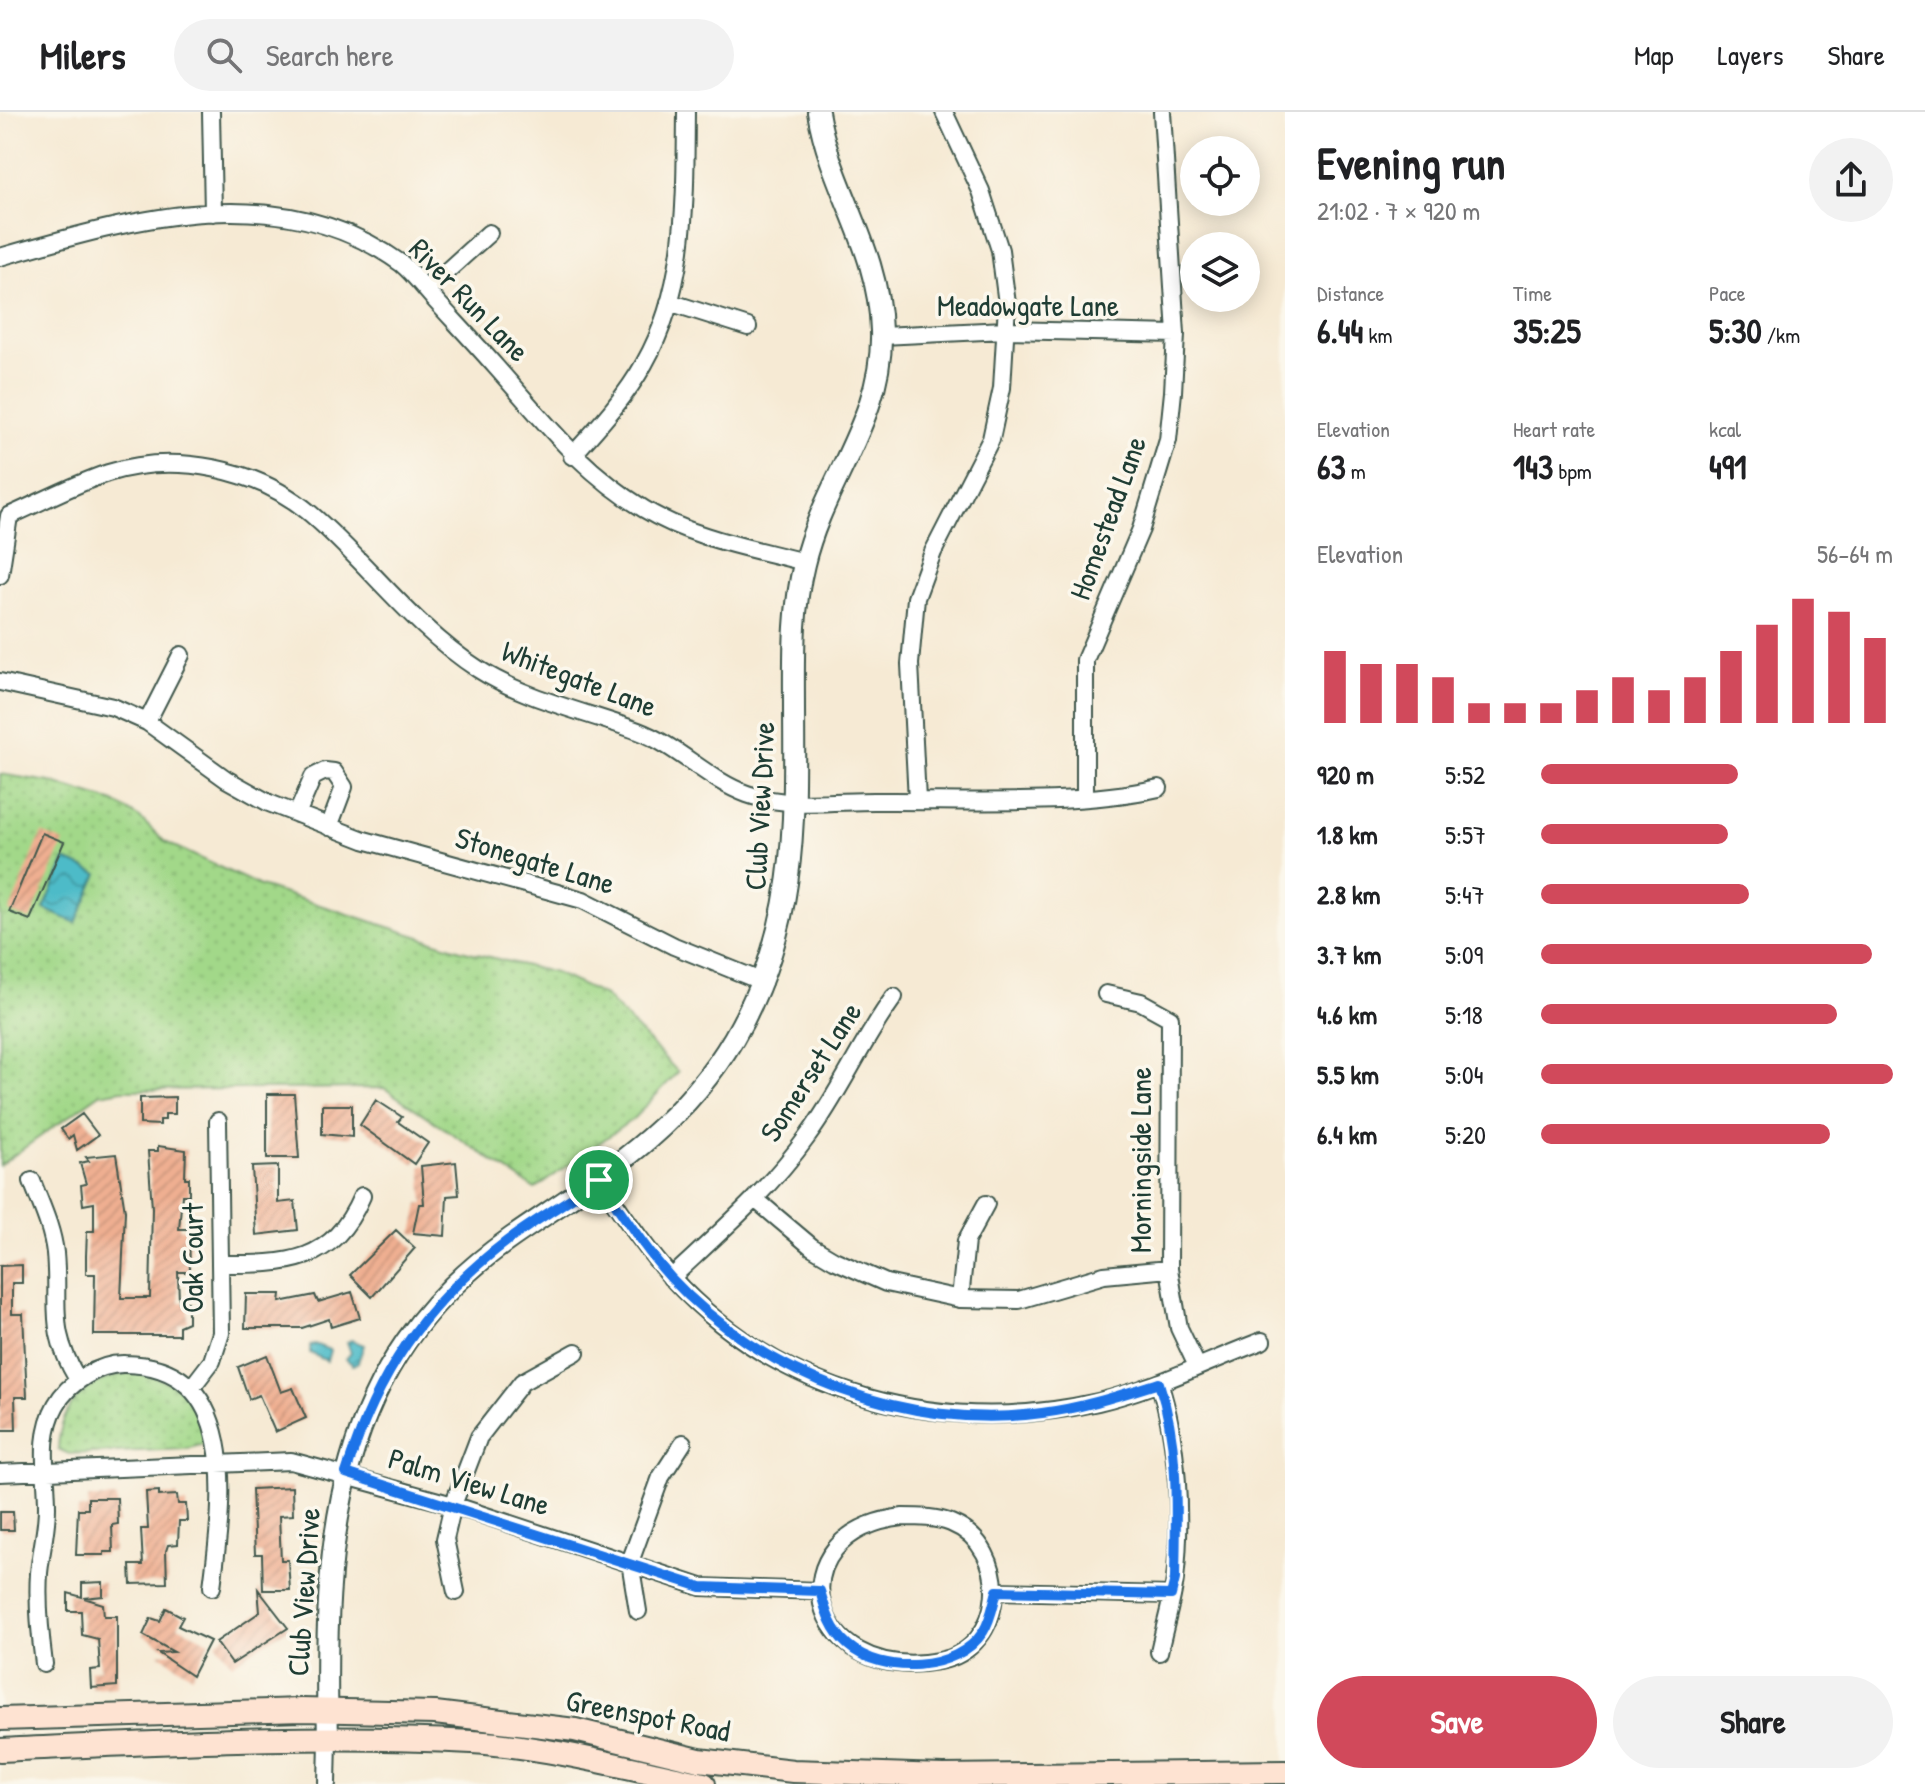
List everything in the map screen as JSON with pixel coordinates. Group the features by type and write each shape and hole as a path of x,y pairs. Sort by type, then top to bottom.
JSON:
{"main road":[{"name":"Greenspot Road","path":"0,1719 327,1710 435,1713 575,1730 699,1760 793,1771 943,1776 1285,1772"},
{"name":"Greenspot Road","path":"0,1750 328,1739 474,1742 516,1747 704,1784"}],"street":[{"path":"211,112 213,213"},
{"path":"572,456 620,401 644,364 669,302 683,242 686,112"},
{"name":"Club View Drive","path":"328,1739 329,1570 336,1512 360,1428 402,1347 425,1317 500,1246 599,1180 650,1140 703,1085 733,1040 763,982 787,897 795,802 796,606 804,562 832,487 854,448 867,416 882,336 870,256 834,171 818,112"},
{"path":"917,800 910,664 916,598 933,552 991,439 1002,388 1007,304 1000,250 981,191 944,112"},
{"name":"Homestead Lane","path":"1085,797 1085,660 1141,529 1168,440 1176,334 1162,112"},
{"name":"River Run Lane","path":"0,257 122,224 213,213 295,216 332,225 361,237 405,267 572,456 646,510 681,527 804,562"},
{"path":"426,290 489,233"},
{"path":"669,302 748,327"},
{"name":"Meadowgate Lane","path":"882,336 1005,330 1176,334"},
{"name":"Whitegate Lane","path":"0,575 9,516 107,473 138,466 196,464 232,473 290,498 312,515 424,628 481,671 522,690 663,741 746,794 795,802 1085,797 1129,795 1159,788"},
{"path":"147,722 181,655"},
{"name":"Stonegate Lane","path":"0,682 113,707 147,722 226,779 297,814 377,844 583,900 674,946 763,982"},
{"path":"297,814 313,777 325,771 334,772 344,787 329,827"},
{"name":"Morningside Lane","path":"1106,994 1141,1002 1170,1018 1169,1269 1179,1328 1197,1366"},
{"name":"Somerset Lane","path":"671,1278 755,1199 808,1137 867,1033 894,997"},
{"name":"Oak Court","path":"192,1387 219,1345 218,1121"},
{"path":"599,1180 671,1278 711,1315 803,1373 857,1395 905,1407 956,1416 1041,1413 1101,1401 1159,1383 1262,1341"},
{"path":"32,1181 50,1225 55,1255 56,1334 62,1353 78,1380"},
{"path":"220,1264 286,1261 314,1253 349,1225 362,1196"},
{"path":"755,1199 812,1247 834,1260 886,1283 960,1299 1019,1300 1104,1275 1169,1269"},
{"path":"960,1299 966,1241 986,1204"},
{"path":"456,1592 445,1539 453,1505 479,1437 522,1382 576,1352"},
{"path":"44,1664 38,1598 47,1509 47,1424 65,1391 78,1380 117,1364 139,1364 160,1368 192,1387 211,1418 218,1463 219,1532 212,1587"},
{"path":"1159,1383 1169,1412 1176,1456 1175,1579 1159,1652"},
{"path":"638,1611 630,1562 643,1518 661,1477 683,1443"},
{"name":"Palm View Lane","path":"0,1473 291,1461 346,1473 453,1505 701,1587 820,1591"},
{"path":"903,1517 950,1522 972,1536 987,1557 997,1591 983,1632 963,1653 943,1661 900,1664 871,1658 849,1646 832,1626 820,1591 824,1570 841,1542 869,1523 903,1517"},
{"path":"997,1591 1171,1595"},
{"path":"327,1784 328,1739"}],"green space":[{"path":"0,774 50,782 114,802 140,818 165,842 260,886 461,950 555,973 605,996 678,1072 634,1118 535,1189 384,1088 122,1090 100,1094 0,1165"},
{"path":"134,1373 164,1380 184,1394 197,1414 205,1444 185,1449 69,1454 58,1449 64,1418 80,1395 103,1380"}],"water":[{"path":"65,860 98,874 76,923 44,909"},
{"path":"351,1340 364,1345 358,1362 353,1365 346,1359 351,1353 347,1342"},
{"path":"310,1345 330,1350 327,1361 310,1353"}],"building":[{"path":"42,833 64,842 30,920 9,912"},
{"path":"267,1094 294,1094 299,1158 267,1158"},
{"path":"175,1097 175,1114 165,1114 165,1120 160,1120 160,1125 140,1124 140,1098"},
{"path":"376,1100 402,1117 398,1122 428,1143 414,1164 360,1125"},
{"path":"322,1105 352,1105 352,1137 322,1134"},
{"path":"82,1114 98,1135 77,1150 73,1135 68,1139 61,1129"},
{"path":"158,1146 186,1150 185,1178 189,1178 189,1195 182,1195 179,1229 189,1229 190,1272 178,1272 179,1302 188,1302 188,1322 179,1326 179,1335 94,1335 95,1274 86,1274 86,1256 87,1231 94,1231 94,1203 83,1205 81,1185 86,1184 80,1163 89,1161 86,1157 116,1154 125,1211 121,1298 150,1298 152,1208 148,1151 158,1151"},
{"path":"456,1162 459,1195 447,1196 445,1236 413,1233 419,1204 424,1204 421,1166"},
{"path":"278,1166 278,1203 295,1201 298,1230 256,1235 252,1167"},
{"path":"396,1230 415,1248 372,1297 350,1275"},
{"path":"22,1265 22,1283 12,1283 12,1314 23,1314 27,1397 15,1397 16,1430 0,1430 0,1266"},
{"path":"352,1292 360,1318 331,1327 329,1319 302,1328 245,1328 246,1294 281,1294 280,1302 315,1295 318,1302"},
{"path":"267,1355 281,1392 293,1388 306,1418 275,1432 259,1395 249,1399 238,1367"},
{"path":"292,1487 293,1515 279,1516 281,1560 288,1560 290,1590 263,1590 262,1554 255,1554 252,1489"},
{"path":"159,1491 159,1496 177,1495 178,1504 186,1504 187,1521 179,1521 178,1544 168,1545 166,1551 167,1583 131,1584 130,1565 143,1565 141,1529 148,1529 146,1492"},
{"path":"88,1498 117,1498 118,1524 112,1525 113,1552 76,1555 78,1509 88,1509"},
{"path":"0,1512 13,1512 14,1530 0,1530"},
{"path":"103,1582 103,1596 84,1598 103,1604 104,1616 117,1616 117,1686 91,1688 90,1670 100,1669 98,1639 82,1635 81,1611 68,1611 68,1593 82,1597 82,1583"},
{"path":"258,1589 288,1628 232,1664 216,1642 260,1612"},
{"path":"166,1608 183,1617 178,1626 210,1641 192,1676 158,1653 174,1652 143,1635 151,1618 160,1621"}],"route":[{"path":"599,1180 671,1278 711,1315 758,1348 803,1373 857,1395 956,1416 999,1416 1041,1413 1101,1401 1159,1383 1169,1412 1176,1456 1175,1579 1171,1595 997,1591 983,1632 963,1653 943,1661 900,1664 862,1655 849,1646 837,1634 826,1615 820,1591 701,1587 346,1473 360,1428 379,1388 402,1347 425,1317 481,1262 510,1239 599,1180"}]}
